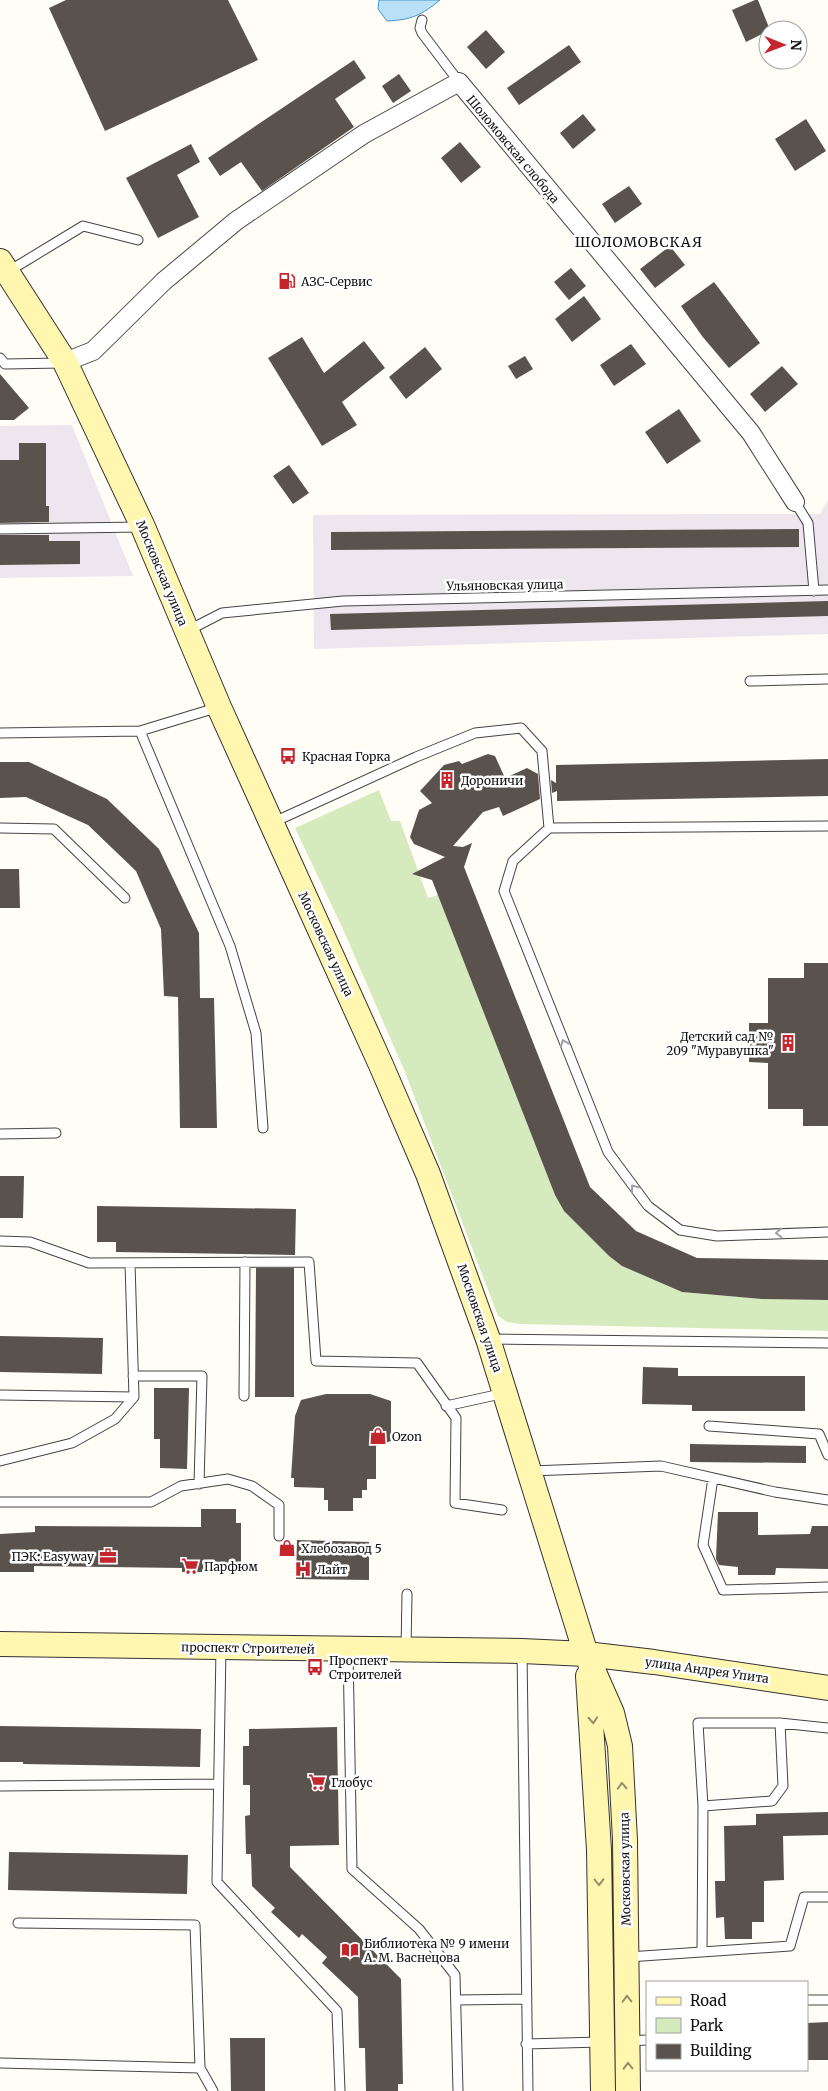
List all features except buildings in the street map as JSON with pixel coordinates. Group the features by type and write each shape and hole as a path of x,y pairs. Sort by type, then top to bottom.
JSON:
{"main road":[{"name":"Московская улица","path":"3,270 65,362 143,527 271,824 382,1064 428,1174 488,1338 586,1654 612,1713 620,1746 625,1840 626,1957 637,2040 628,2091"},
{"name":"проспект Строителей","path":"0,1644 522,1651 586,1654"},
{"name":"Московская улица","path":"586,1654 592,1715 598,1840 603,2091"},
{"name":"улица Андрея Упита","path":"586,1654 828,1688"}],"street":[{"name":"Шоломовская слобода","path":"65,362 93,351 164,281 236,221 364,134 459,82 751,433 795,502"}],"lane":[{"path":"422,20 420,28 422,33 459,82"},
{"path":"3,270 83,226 138,240"},
{"path":"0,358 5,364 65,362"},
{"path":"795,502 808,523 814,590"},
{"path":"0,529 143,527"},
{"name":"Ульяновская улица","path":"187,631 222,613 344,601 828,590"},
{"path":"750,680 828,679"},
{"path":"0,733 140,731 219,707"},
{"path":"271,824 416,757 475,733 521,728 542,751 549,828"},
{"path":"140,731 230,946 256,1033 263,1128"},
{"path":"828,826 549,828 513,861 504,891 608,1152 648,1206 680,1230 717,1236 828,1232"},
{"path":"0,828 54,829 125,898"},
{"path":"0,1134 56,1133"},
{"path":"0,1242 30,1242 89,1263 309,1262 316,1361 416,1363 456,1418 455,1504 502,1510"},
{"path":"244,1396 245,1262"},
{"path":"0,1461 72,1443 115,1419 134,1397 130,1263"},
{"path":"488,1338 828,1343"},
{"path":"133,1376 202,1376 200,1484"},
{"path":"446,1406 505,1393"},
{"path":"0,1395 134,1397"},
{"path":"709,1426 819,1434 828,1455"},
{"path":"530,1471 661,1466 775,1492 828,1500"},
{"path":"713,1478 703,1545 723,1590 828,1587"},
{"path":"0,1502 151,1502 181,1486 228,1479 252,1486 279,1505 279,1536"},
{"path":"406,1650 407,1594"},
{"path":"221,1647 217,1784 217,1882 337,2011 340,2091"},
{"path":"348,1649 352,1869 419,1929 455,1975 458,2091"},
{"path":"522,1651 528,2091"},
{"path":"702,1951 703,1806 698,1723 780,1724 828,1728"},
{"path":"703,1806 772,1801 783,1786 780,1724"},
{"path":"0,1786 217,1784"},
{"path":"626,1957 790,1946 804,1897 828,1897"},
{"path":"18,1924 195,1924 200,2068 213,2091"},
{"path":"457,2000 526,1999"},
{"path":"808,2000 828,2000"},
{"path":"526,2044 602,2042"},
{"path":"0,2063 200,2068"}],"shaded area":[{"path":"72,425 133,576 0,578 0,426"},
{"path":"828,500 828,634 314,649 313,515 820,514"}],"green space":[{"path":"379,790 391,821 400,821 428,898 438,895 555,1195 564,1211 609,1256 622,1266 682,1292 762,1299 828,1300 828,1331 521,1324 507,1322 498,1316 405,1072 342,927 295,828"}],"water":[{"path":"379,0 440,0 416,16 387,21 378,9"}],"place":[{"name":"АЗС-Сервис","path":"287,281"},
{"name":"Красная Горка","path":"288,756"},
{"name":"Дороничи","path":"447,780"},
{"name":"Детский сад № 209 \"Муравушка\"","path":"788,1043"},
{"name":"Ozon","path":"378,1436"},
{"name":"Хлебозавод 5","path":"287,1548"},
{"name":"ПЭК: Easyway","path":"108,1556"},
{"name":"Парфюм","path":"190,1566"},
{"name":"Лайт","path":"303,1569"},
{"name":"Проспект Строителей","path":"315,1667"},
{"name":"Глобус","path":"317,1782"},
{"name":"Библиотека № 9 имени А. М. Васнецова","path":"350,1950"}],"district":[{"name":"ШОЛОМОВСКАЯ","path":"639,242"}]}
